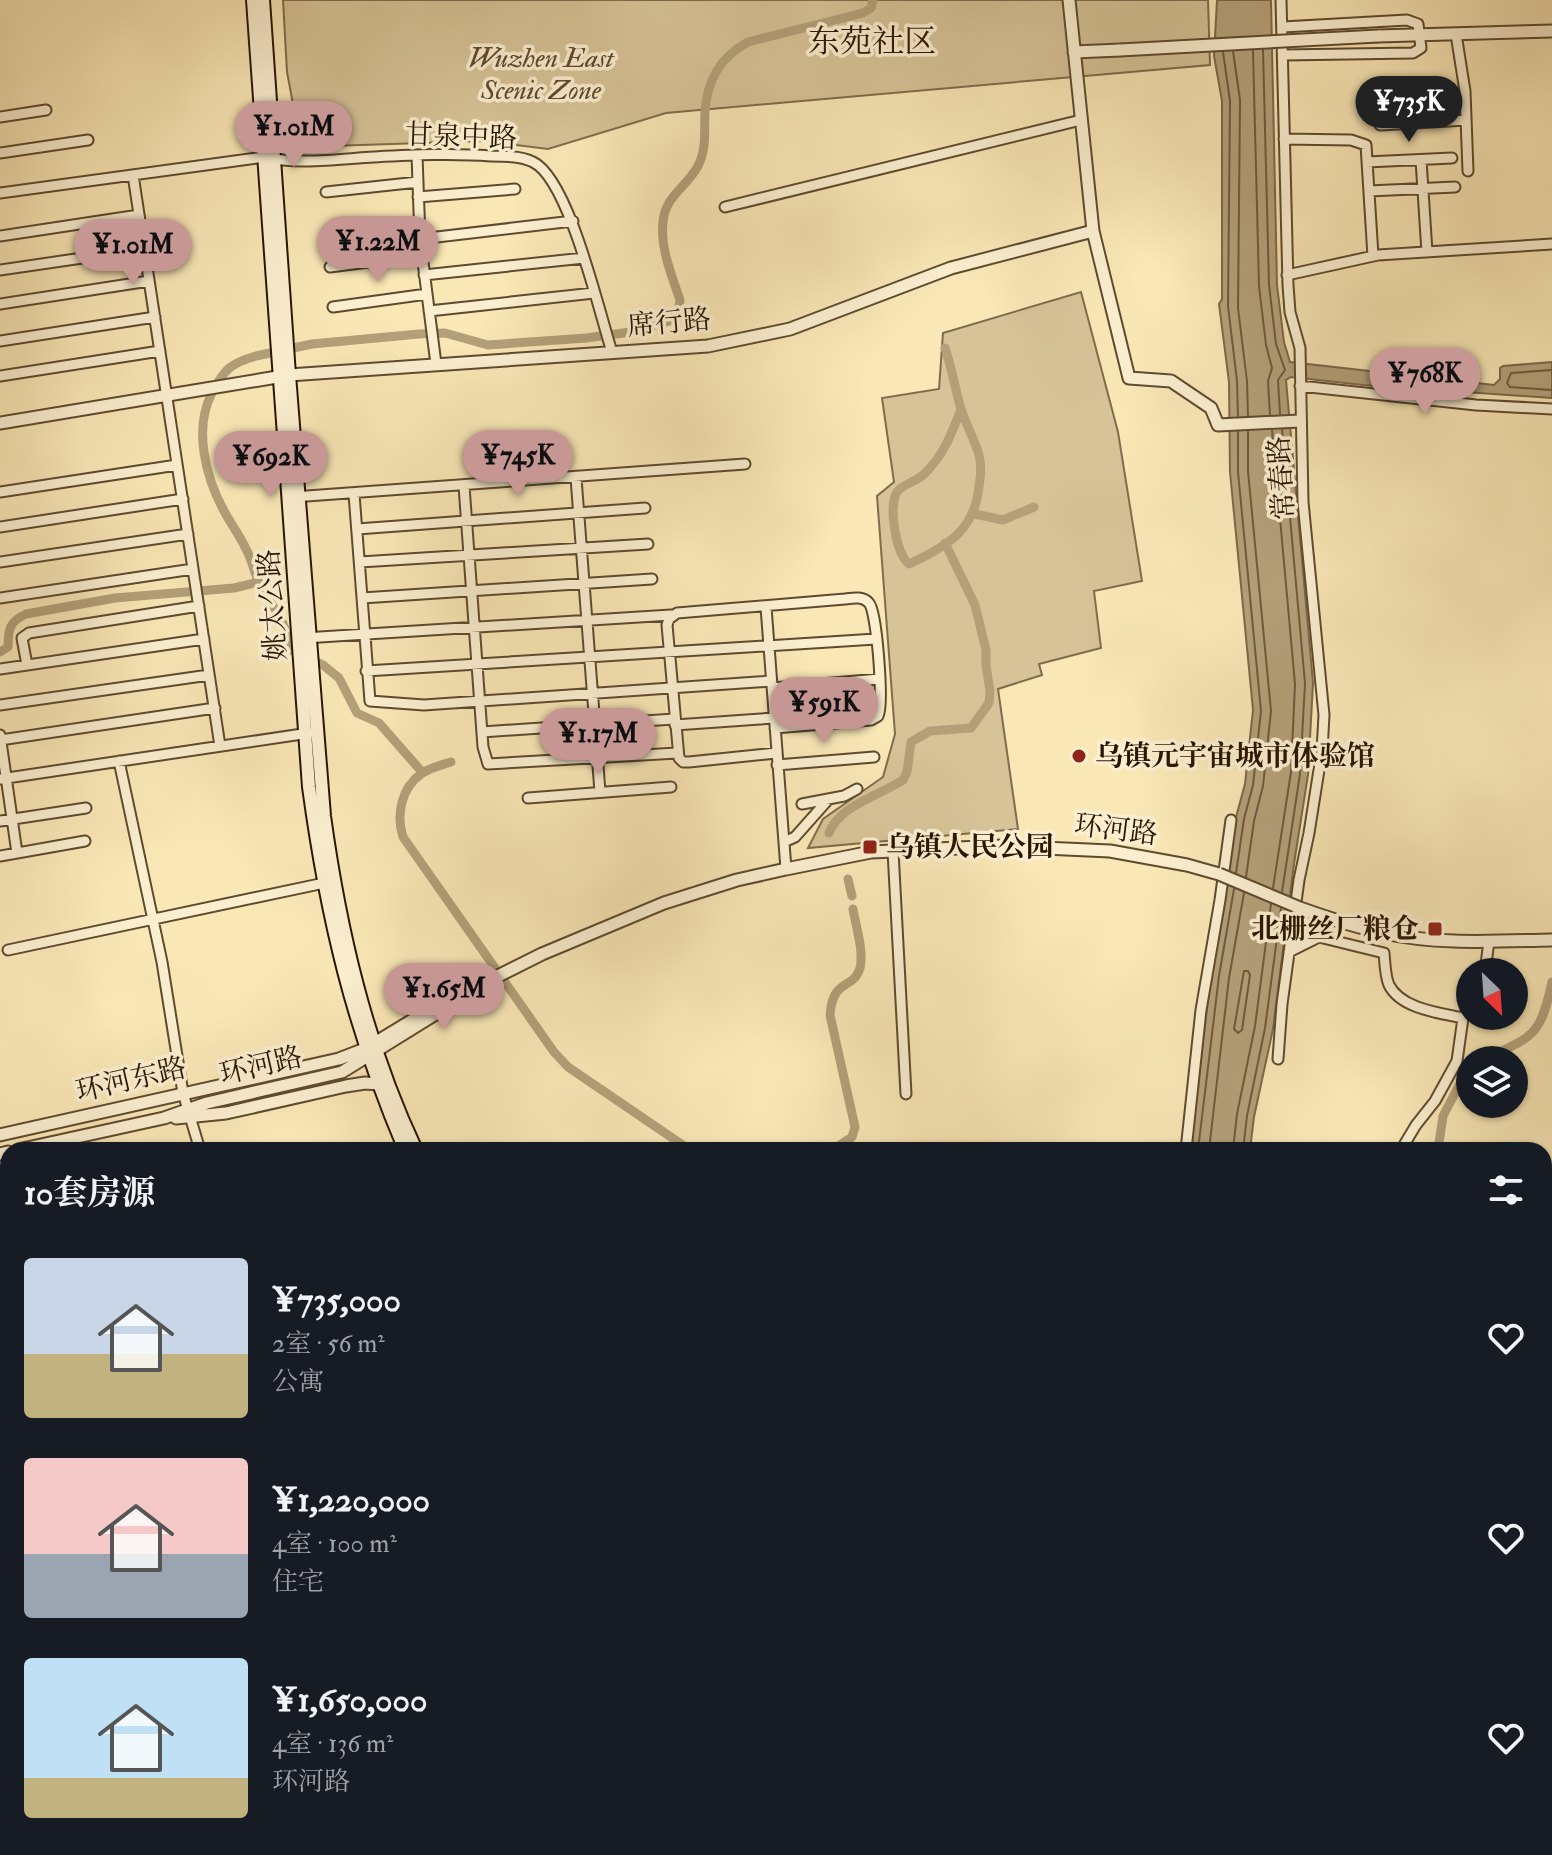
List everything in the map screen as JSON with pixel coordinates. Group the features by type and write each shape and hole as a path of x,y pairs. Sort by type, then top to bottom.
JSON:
{"main road":[{"name":"姚太公路","path":"253,0 270,158"},
{"name":"姚太公路","path":"263,0 284,376 305,638 313,679 311,733"},
{"name":"姚太公路","path":"305,638 302,670 328,882 371,1051"},
{"path":"371,1051 379,1084 402,1142"},
{"path":"371,1051 412,1142"}],"street":[{"path":"1069,0 1093,231 1129,378 1171,381 1211,408 1218,425 1300,421"},
{"name":"常春路","path":"1278,1059 1289,952 1322,751 1324,715 1303,502 1300,358 1290,312 1287,275 1281,0"},
{"path":"1283,27 1407,20 1418,24 1421,35 1421,48 1413,53 1283,55"},
{"path":"1074,52 1378,36 1552,31"},
{"path":"1456,34 1466,120 1468,171"},
{"path":"0,117 46,110"},
{"path":"725,207 1081,120"},
{"path":"1380,125 1466,120"},
{"path":"1284,139 1361,142 1366,145 1373,256"},
{"path":"0,153 88,140"},
{"name":"甘泉中路","path":"0,193 270,158 316,160 447,153 512,157 535,162 550,180 573,221 611,348"},
{"path":"417,155 420,239 436,364"},
{"path":"1367,162 1452,158"},
{"path":"1421,160 1427,252"},
{"path":"133,175 220,746"},
{"path":"326,192 418,182"},
{"path":"1369,191 1455,187"},
{"path":"418,197 515,189"},
{"path":"0,236 139,215"},
{"path":"328,232 419,221"},
{"path":"420,239 573,221"},
{"name":"席行路","path":"0,423 284,376 611,348 708,346 790,329 951,268 1093,231"},
{"path":"1287,275 1373,256 1552,244"},
{"path":"0,270 144,249"},
{"path":"330,267 422,255"},
{"path":"424,275 584,258"},
{"path":"0,304 149,281"},
{"path":"429,311 594,293"},
{"path":"333,307 427,294"},
{"path":"0,341 155,317"},
{"path":"0,376 160,351"},
{"path":"1300,383 1476,405 1552,409"},
{"path":"294,497 745,464"},
{"path":"0,492 177,465"},
{"path":"576,478 600,792"},
{"path":"464,486 482,732 488,764 677,753"},
{"path":"354,494 370,701 424,705 672,688 880,679"},
{"path":"0,527 183,499"},
{"path":"357,529 645,508"},
{"path":"0,562 188,534"},
{"path":"360,562 648,544"},
{"path":"0,598 194,574"},
{"path":"362,598 652,579"},
{"path":"305,638 671,615 861,598 871,607 881,711 871,720 595,724 482,732"},
{"path":"27,665 22,638 29,633 198,602"},
{"path":"766,607 786,869"},
{"path":"671,615 667,625 677,753 683,762 776,753"},
{"path":"0,669 204,639"},
{"path":"366,671 876,639"},
{"path":"0,705 209,675"},
{"path":"17,853 3,779 0,739 215,708"},
{"path":"3,779 311,733"},
{"path":"777,765 874,757"},
{"path":"119,761 162,962 183,1093 198,1142"},
{"path":"528,798 671,787"},
{"path":"802,804 827,801 857,789"},
{"path":"784,842 795,837 827,801"},
{"path":"0,821 86,808"},
{"path":"1187,1142 1201,1010 1231,820"},
{"path":"0,856 85,841"},
{"name":"环河路","path":"54,1142 164,1118 207,1103 342,1072 455,994 651,908 737,880 828,860 893,851 991,846 1078,848 1154,858 1219,874 1300,908 1387,934 1438,940 1552,940"},
{"path":"893,851 906,1094"},
{"path":"8,950 328,882"},
{"path":"1289,952 1319,937 1384,953 1389,986 1400,998 1421,1009 1456,1016"},
{"path":"1487,958 1489,941"},
{"path":"1406,1142 1435,1101 1457,1061 1461,1030"},
{"name":"环河东路","path":"0,1135 371,1051"},
{"path":"164,1118 202,1117 346,1086 379,1084"}],"green space":[{"name":"Wuzhen East Scenic Zone","path":"283,0 1208,0 1210,65 666,113 548,149 483,141 301,147 287,72"},
{"path":"1081,292 1118,432 1142,581 1094,591 1101,648 1039,664 1042,675 998,689 1018,829 808,848 823,819 883,777 895,734 877,496 894,482 882,398 939,389 943,333"}],"water":[{"path":"1217,0 1271,0 1277,285 1284,342 1290,362 1494,385 1500,379 1500,368 1503,366 1552,362 1552,398 1291,377 1286,380 1313,683 1308,775 1273,1029 1251,1142 1191,1142 1211,975 1236,817 1245,784 1253,710 1230,472 1229,382 1219,304 1222,299 1222,101 1214,56"}],"waterway":[{"path":"422,772 379,723 357,713 339,678 323,665 289,649 282,622 259,583 248,553 224,511 207,469 203,422 216,385 229,368 240,362 312,344 445,333 488,345 631,332 673,320 680,300 665,252 663,222 668,205 701,159 706,100 717,71 730,55 748,42 863,13 871,8 873,0"},
{"path":"945,348 961,409 979,455 980,482 972,514 957,535 909,564 897,541 893,519 894,499 900,489 923,475 936,460 961,409"},
{"path":"975,514 1003,520 1034,507"},
{"path":"829,833 851,808 903,780 911,742 930,731 971,728 989,703 986,650 975,605 945,543"},
{"path":"0,652 8,647 9,630 13,623 26,614 115,598 234,588 259,582"},
{"path":"451,762 424,772 409,787 400,812 403,837 554,1052 568,1067 678,1142"},
{"path":"848,879 852,896"},
{"path":"844,1142 852,1137 855,1127 830,1015 835,995 853,980 860,968 860,947 853,909"},
{"path":"1512,1046 1538,1026 1552,982"},
{"path":"1439,1142 1443,1116 1456,1091"}],"place":[{"name":"乌镇元宇宙城市体验馆","path":"1079,756"},
{"name":"乌镇人民公园","path":"870,847"},
{"name":"北栅丝厂粮仓","path":"1435,929"}],"district":[{"name":"东苑社区","path":"872,42"}]}
